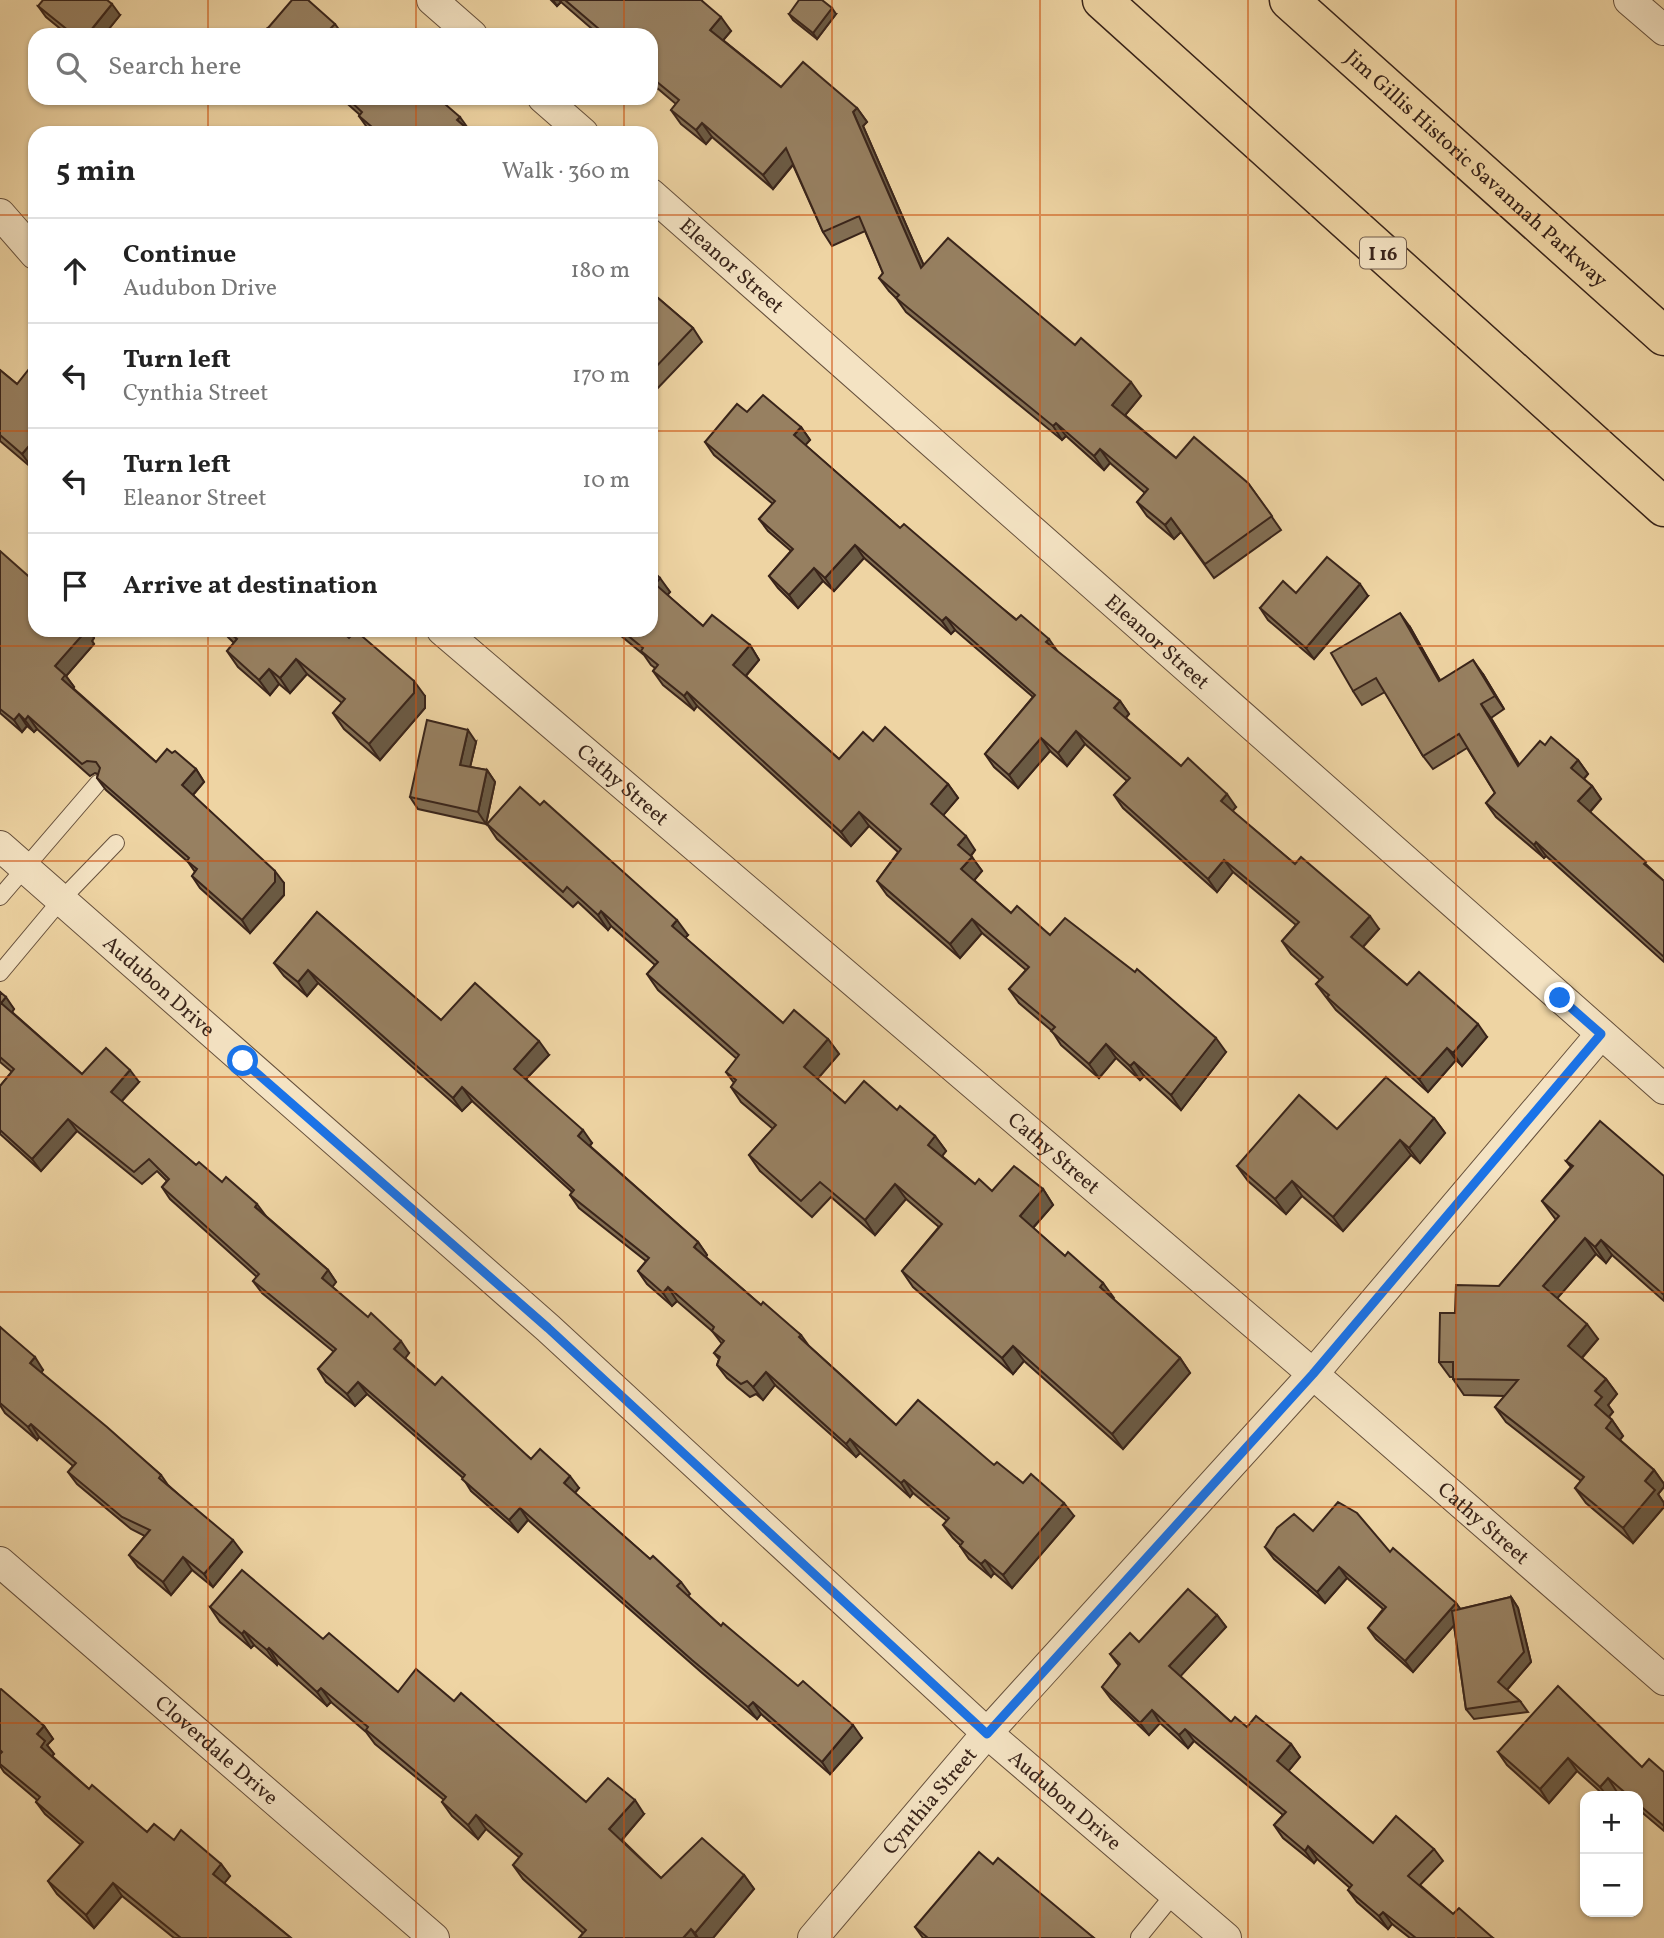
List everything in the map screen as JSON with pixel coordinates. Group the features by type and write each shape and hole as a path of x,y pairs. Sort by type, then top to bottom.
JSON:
{"highway":[{"name":"I 16","path":"1102,0 1664,507"},
{"name":"Jim Gillis Historic Savannah Parkway","path":"1289,0 1664,336"}],"street":[{"path":"432,0 464,28"},
{"path":"1629,0 1664,30"},
{"path":"551,105 575,126"},
{"name":"Eleanor Street","path":"658,200 1664,1088"},
{"path":"0,215 28,246"},
{"name":"Cathy Street","path":"450,637 1313,1374 1664,1681"},
{"name":"Audubon Drive","path":"0,846 548,1328 987,1734 1226,1938"},
{"name":"Cynthia Street","path":"813,1938 987,1734 1313,1374 1601,1034"},
{"name":"Cloverdale Drive","path":"0,1562 434,1938"}],"lane":[{"path":"0,897 98,783"},
{"path":"0,973 61,900 116,843"},
{"path":"1139,1937 1174,1894"}],"building":[{"path":"43,0 107,0 112,4 93,28 65,28 38,6"},
{"path":"292,0 308,0 335,24 331,28 268,28"},
{"path":"565,0 701,0 721,17 710,30 781,87 803,62 857,108 853,112 921,268 948,238 1075,345 1081,338 1131,382 1112,405 1176,458 1194,437 1248,483 1272,516 1205,564 1171,518 1165,525 1137,502 1148,489 1100,449 1094,456 1056,423 1053,426 896,298 899,295 879,278 883,273 859,216 823,232 786,148 763,175 702,123 696,130 671,110 679,100 658,83 658,28 598,28"},
{"path":"799,0 822,0 832,8 813,33 789,14"},
{"path":"354,105 446,105 460,117 457,120 464,126 371,126 359,116 362,112"},
{"path":"658,298 693,328 658,365"},
{"path":"0,370 17,384 28,370 28,447 22,454 0,435"},
{"path":"763,395 801,427 794,435 900,528 904,524 1016,620 1021,615 1049,639 1046,642 1120,701 1114,708 1181,766 1188,758 1227,794 1221,801 1295,864 1301,857 1370,916 1351,937 1407,985 1419,972 1478,1024 1453,1053 1447,1048 1419,1079 1327,997 1329,995 1316,984 1323,977 1282,941 1299,922 1224,860 1208,879 1114,795 1130,778 1076,731 1058,753 1041,738 1009,775 985,754 1035,695 946,617 942,621 855,545 825,578 814,568 789,595 769,576 793,549 759,519 775,501 705,442 737,404 747,412"},
{"path":"0,551 28,576 28,637 81,637 55,666 65,675 62,679 156,762 167,749 172,753 175,751 196,769 182,785 275,871 275,882 242,920 192,876 197,869 187,861 189,858 97,778 100,768 96,762 87,761 82,764 28,716 25,720 19,714 14,720 0,709"},
{"path":"1327,557 1360,584 1306,648 1260,608 1283,581 1296,593"},
{"path":"658,587 703,626 712,615 750,645 733,665 839,759 863,732 873,741 885,727 948,784 931,804 966,836 958,845 972,857 961,869 1011,913 1017,906 1050,935 1065,918 1135,972 1137,969 1216,1038 1171,1095 1134,1062 1130,1066 1106,1044 1089,1064 1051,1031 1055,1027 1009,989 1029,967 972,919 950,944 877,881 901,849 859,812 841,832 687,692 684,696 653,671 658,665 641,651 643,648 630,637 658,637"},
{"path":"1400,613 1439,681 1473,660 1495,696 1481,704 1518,766 1540,741 1545,745 1551,737 1578,760 1571,768 1592,786 1578,801 1664,881 1664,957 1536,842 1534,845 1486,803 1495,793 1459,734 1423,756 1376,678 1353,691 1331,653"},
{"path":"235,637 363,637 414,681 414,693 369,744 333,713 345,699 296,659 280,678 269,669 259,680 227,651 237,639"},
{"path":"427,720 468,730 460,765 487,770 478,812 410,797"},
{"path":"520,787 540,805 544,801 677,920 672,926 783,1023 794,1010 828,1039 804,1067 845,1103 864,1081 897,1110 900,1106 935,1136 928,1145 975,1184 979,1179 992,1191 1014,1166 1043,1189 1020,1216 1065,1256 1068,1252 1103,1283 1100,1287 1180,1358 1112,1434 1013,1346 1002,1358 902,1271 942,1224 895,1184 865,1220 820,1182 801,1201 749,1155 776,1125 731,1087 736,1080 726,1072 739,1055 647,974 658,962 601,911 598,915 567,887 563,892 487,824"},
{"path":"317,912 441,1020 475,983 539,1041 514,1069 583,1130 578,1136 698,1242 694,1247 761,1305 763,1302 801,1335 799,1337 896,1425 918,1400 994,1465 997,1462 1023,1483 1031,1474 1064,1503 1003,1575 985,1560 981,1564 960,1546 963,1542 943,1525 949,1518 904,1480 901,1483 850,1439 846,1444 766,1372 753,1387 747,1381 741,1384 717,1365 720,1357 714,1353 724,1341 712,1331 714,1327 668,1287 663,1293 638,1271 649,1258 570,1195 574,1190 462,1087 453,1098 308,970 298,982 274,963"},
{"path":"0,992 6,997 1,1003 82,1074 106,1048 130,1070 111,1092 196,1165 199,1162 222,1182 226,1177 257,1204 255,1207 328,1270 322,1278 368,1317 371,1313 401,1341 394,1349 435,1385 442,1377 531,1459 540,1449 570,1476 564,1483 650,1559 653,1556 681,1582 677,1586 721,1626 723,1623 798,1686 803,1681 853,1725 822,1762 753,1702 748,1707 692,1660 520,1508 509,1520 462,1479 465,1475 358,1382 347,1394 318,1369 336,1349 253,1281 259,1274 162,1187 169,1179 149,1159 134,1172 68,1119 32,1159 0,1130 0,1086 14,1069 0,1057"},
{"path":"1386,1077 1434,1118 1409,1148 1400,1140 1333,1217 1292,1181 1275,1199 1237,1166 1299,1095 1337,1129"},
{"path":"1600,1121 1664,1176 1664,1295 1601,1240 1595,1247 1585,1238 1543,1286 1587,1324 1568,1346 1606,1379 1595,1391 1602,1397 1595,1405 1612,1420 1606,1428 1654,1470 1645,1481 1655,1490 1623,1528 1575,1488 1584,1477 1495,1407 1518,1380 1453,1379 1453,1362 1439,1362 1440,1313 1455,1313 1456,1285 1499,1286 1559,1216 1542,1201 1573,1166 1566,1161"},
{"path":"0,1327 35,1357 30,1363 107,1427 161,1475 159,1478 233,1540 204,1574 183,1557 163,1582 129,1555 150,1530 122,1517 68,1472 76,1463 31,1424 28,1427 0,1403"},
{"path":"1338,1502 1357,1513 1390,1552 1393,1548 1456,1603 1405,1661 1368,1628 1386,1607 1339,1567 1317,1592 1265,1547 1277,1528 1294,1514 1313,1531"},
{"path":"242,1570 323,1639 329,1633 398,1692 416,1669 454,1701 461,1693 586,1802 608,1778 635,1800 609,1829 661,1878 702,1838 744,1875 695,1933 691,1929 683,1938 579,1938 586,1930 513,1865 522,1854 476,1815 468,1825 442,1802 446,1797 366,1730 368,1727 321,1688 317,1692 269,1648 267,1650 244,1631 242,1634 210,1607"},
{"path":"1188,1589 1217,1615 1169,1666 1231,1722 1235,1717 1247,1727 1256,1716 1291,1744 1277,1761 1373,1843 1396,1816 1434,1849 1408,1876 1453,1914 1459,1908 1493,1938 1416,1938 1383,1912 1379,1916 1348,1890 1352,1885 1308,1846 1305,1851 1274,1825 1286,1812 1185,1729 1179,1735 1152,1710 1140,1723 1102,1687 1120,1664 1110,1654 1130,1633 1139,1642"},
{"path":"1511,1597 1524,1652 1498,1682 1520,1701 1466,1709 1452,1611"},
{"path":"1558,1686 1642,1767 1649,1759 1664,1772 1664,1826 1643,1808 1643,1791 1623,1791 1608,1778 1600,1787 1568,1758 1540,1789 1498,1752"},
{"path":"1,1689 44,1726 37,1734 45,1741 41,1747 89,1789 92,1785 147,1832 154,1824 174,1840 181,1830 221,1864 213,1874 291,1938 181,1938 113,1883 86,1915 48,1881 83,1842 36,1802 40,1797 0,1764"},
{"path":"979,1852 993,1864 998,1858 1094,1938 928,1938 915,1927"}],"route":[{"path":"243,1061 548,1328 987,1734 1313,1374 1601,1034 1560,998"}]}
